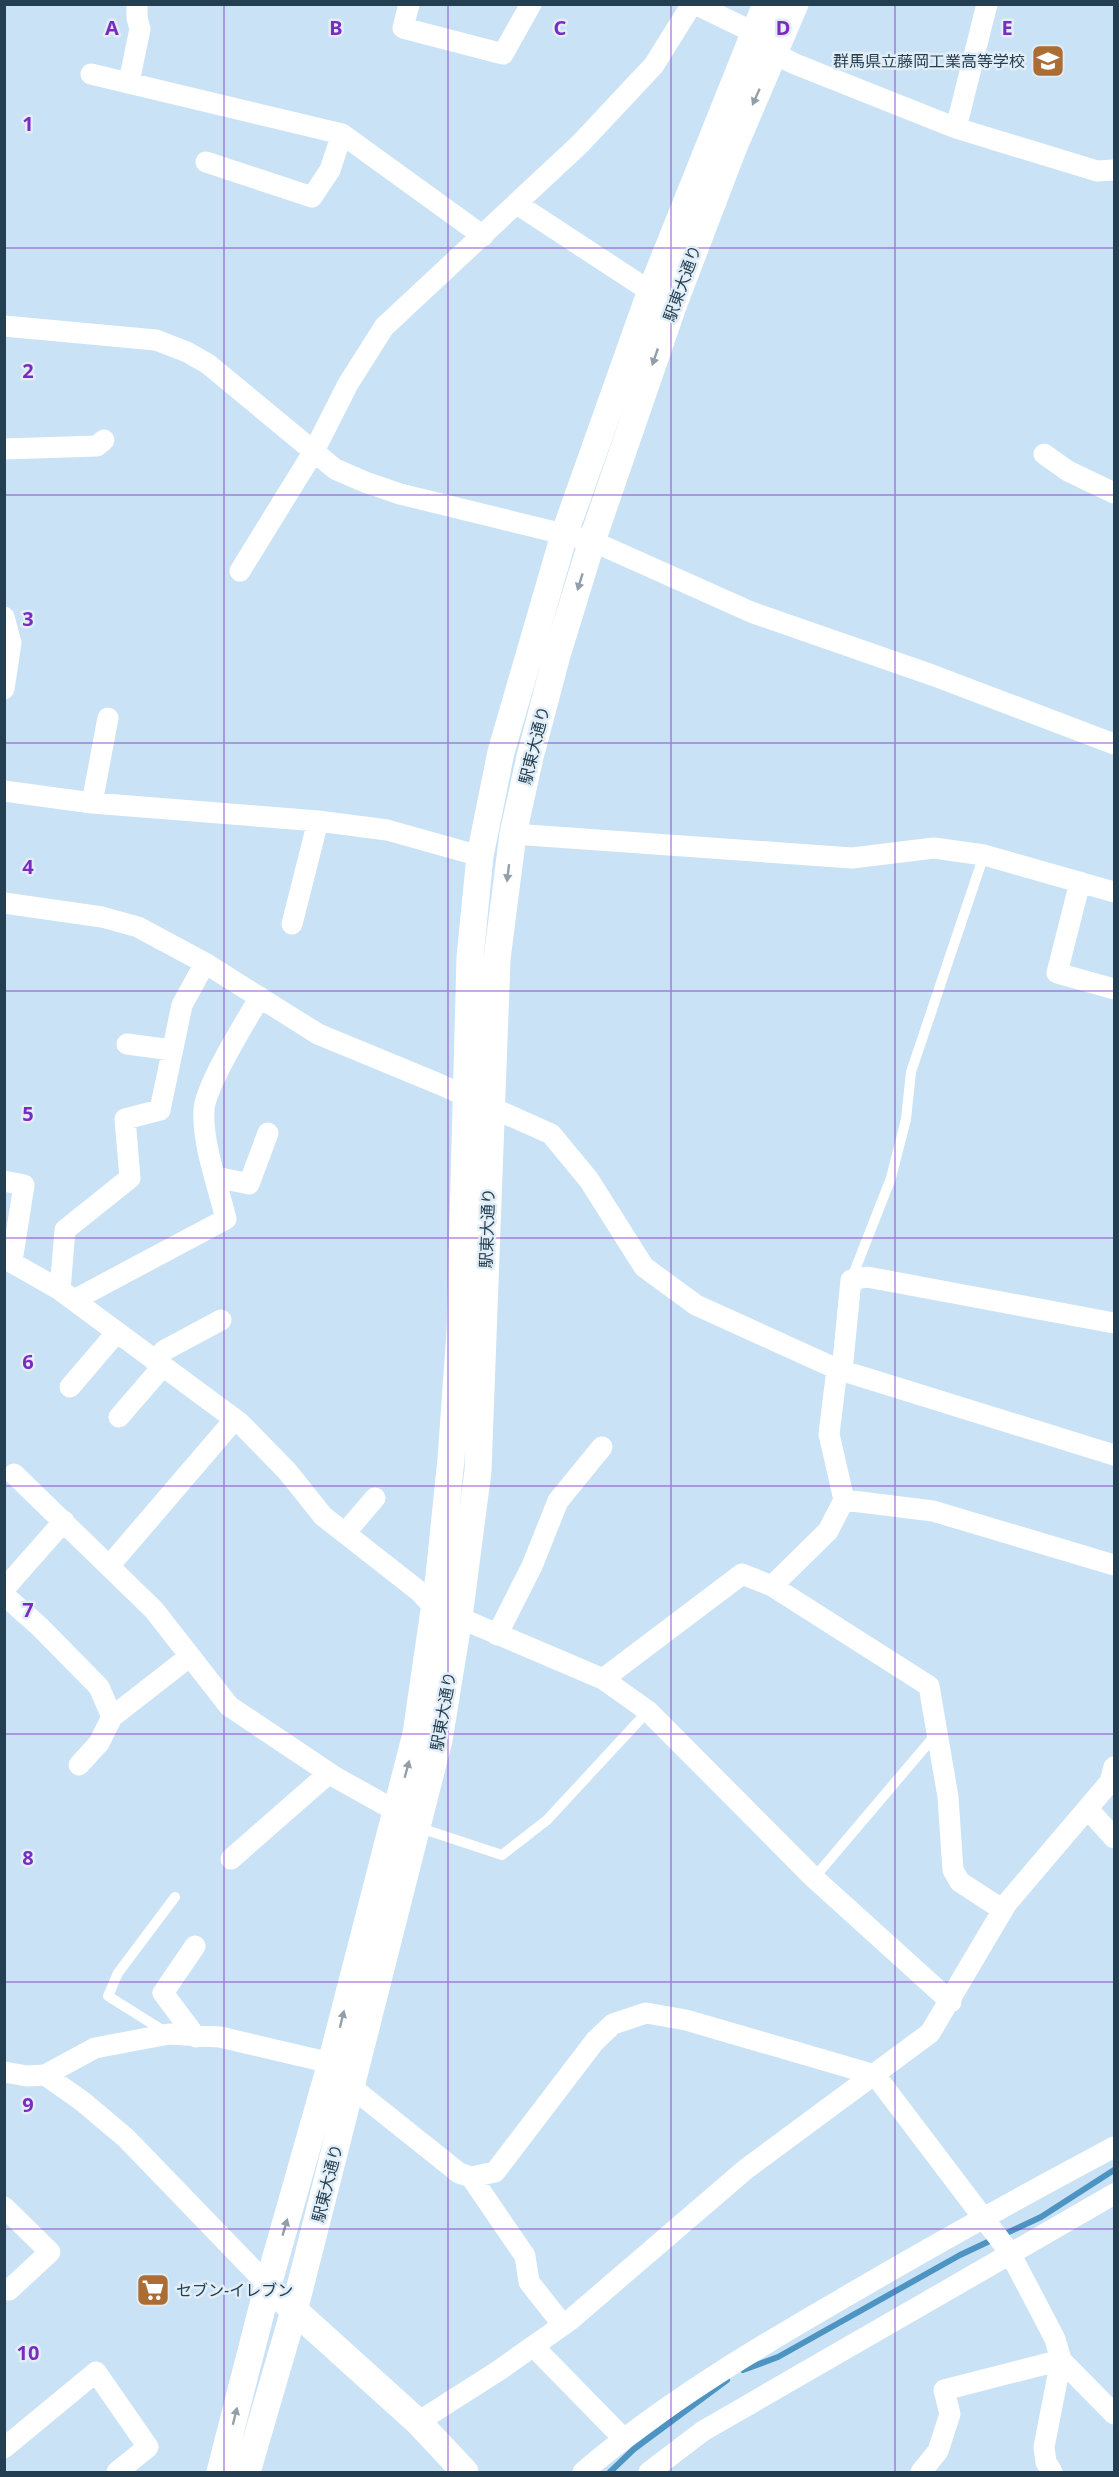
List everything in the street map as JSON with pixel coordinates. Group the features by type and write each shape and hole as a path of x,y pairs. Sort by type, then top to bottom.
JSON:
{"street":[{"path":"129,82 140,29 137,4"},
{"path":"409,4 403,28 503,54 531,4"},
{"path":"240,571 314,451 348,384 384,327 580,144 654,65 694,4 753,32"},
{"name":"駅東大通り","path":"246,2472 294,2311 439,1740 459,1617 478,1471 479,1103 470,957 480,856 501,752 564,535 649,296 766,4"},
{"name":"駅東大通り","path":"220,2472 268,2285 330,2066 416,1734 451,1465 479,1103 513,834 530,757 557,655 592,541 673,306 733,148 795,4"},
{"path":"956,128 987,4"},
{"path":"775,54 956,128 1097,171 1114,170"},
{"path":"90,74 342,134 483,236"},
{"path":"207,162 312,197 330,170 342,134"},
{"path":"516,204 639,284"},
{"path":"4,326 156,340 187,352 208,364 335,469 400,494 592,541 751,612 932,675 1114,744"},
{"path":"4,448 98,446 104,440"},
{"path":"1044,454 1068,471 1114,493"},
{"path":"4,617 11,643 4,689"},
{"path":"92,803 108,718"},
{"path":"4,791 92,803 318,821 387,830 480,856"},
{"path":"292,924 318,821"},
{"path":"513,834 852,858 934,848 984,855 1114,892"},
{"path":"1080,882 1057,973 1114,989"},
{"path":"4,903 102,917 138,927 205,963 318,1034 551,1134 589,1180 644,1267 696,1305 839,1370 1114,1455"},
{"path":"67,1295 65,1230 130,1178 125,1119 160,1110 182,1005 205,963"},
{"path":"67,1295 226,1219 206,1132 204,1107 224,1061 260,997"},
{"path":"127,1044 172,1050"},
{"path":"216,1177 249,1184 268,1133"},
{"path":"4,1181 24,1185 8,1260 67,1295 235,1419 288,1471 323,1516 420,1592 434,1606 603,1679 648,1711 814,1878 951,2002"},
{"path":"772,1586 828,1531 844,1500 829,1434 850,1280 867,1277 1114,1323"},
{"path":"119,1417 159,1363 165,1350 221,1320"},
{"path":"70,1387 117,1332"},
{"path":"110,1564 235,1419"},
{"path":"497,1635 532,1566 558,1501 602,1448"},
{"path":"14,1474 110,1564 154,1610 189,1658 229,1706 329,1773 396,1811"},
{"path":"345,1533 375,1498"},
{"path":"844,1500 933,1511 1114,1565"},
{"path":"4,1589 64,1521"},
{"path":"603,1679 742,1574 772,1586 929,1686 948,1797 953,1870 960,1882 1003,1910"},
{"path":"4,1595 40,1627 99,1687 112,1718"},
{"path":"79,1765 99,1743 112,1718 189,1658"},
{"path":"418,2422 563,2325 746,2169 930,2034 951,2002 1003,1910 1110,1782 1114,1767"},
{"path":"231,1859 329,1773"},
{"path":"1088,1809 1114,1838"},
{"path":"195,1946 163,1993 196,2037"},
{"path":"4,2072 27,2076 45,2075 95,2048 169,2034 220,2037 330,2066 351,2087 459,2173 471,2177 495,2172 595,2041 613,2024 646,2013 687,2020 875,2075 1010,2253 1055,2339 1060,2360 1044,2447 1046,2462 1052,2472"},
{"path":"45,2075 82,2101 126,2138 294,2311 418,2422 465,2472"},
{"path":"583,2472 623,2438 682,2396 784,2333 982,2217 1114,2147"},
{"path":"471,2177 525,2256 530,2282 563,2325"},
{"path":"649,2472 703,2431 1114,2194"},
{"path":"4,2207 50,2252 9,2290"},
{"path":"533,2346 623,2438"},
{"path":"1060,2360 1114,2414"},
{"path":"921,2472 938,2451 950,2414 944,2390 1060,2360"},
{"path":"4,2448 96,2372 148,2447 117,2472"}],"lane":[{"path":"850,1280 891,1178 906,1119 910,1072 984,855"},
{"path":"417,1827 502,1855 547,1820 648,1711"},
{"path":"814,1878 937,1733"},
{"path":"169,2034 108,1996 118,1973 175,1897"}],"waterway":[{"path":"743,2370 778,2357 960,2255 1041,2217 1114,2170"},
{"path":"610,2472 634,2449 727,2380"}],"place":[{"name":"群馬県立藤岡工業高等学校","path":"1048,61"},
{"name":"セブン-イレブン","path":"153,2290"}]}
